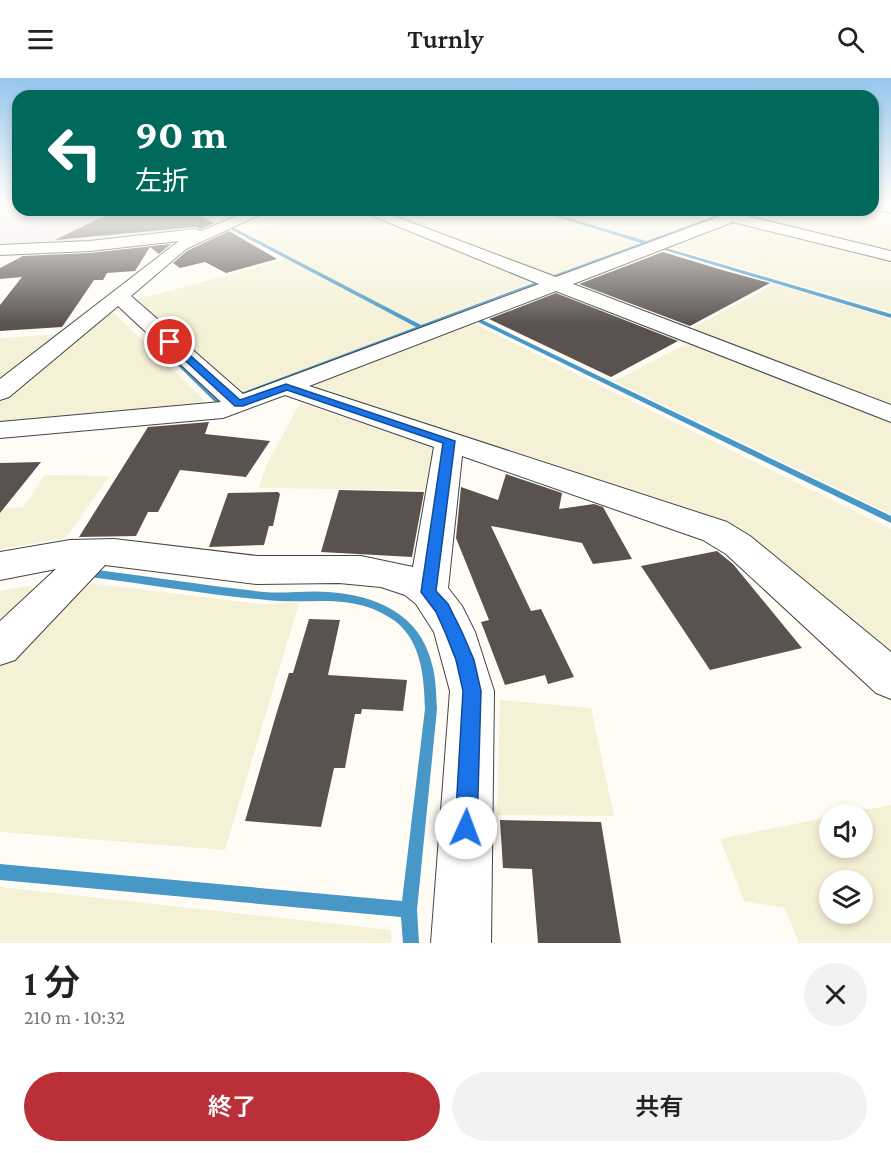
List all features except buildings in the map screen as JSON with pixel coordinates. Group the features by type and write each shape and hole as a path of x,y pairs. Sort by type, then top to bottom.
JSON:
{"street":[{"path":"0,250 105,244"},
{"path":"0,392 183,244"},
{"path":"453,244 891,414"},
{"path":"0,430 223,410 660,244"},
{"path":"844,244 891,256"},
{"path":"29,248 2,262 41,264 119,260"},
{"path":"141,259 164,258"},
{"path":"118,295 239,404"},
{"path":"286,387 716,531 738,545 891,679"},
{"path":"428,592 449,441"},
{"path":"0,648 96,552"},
{"path":"0,566 67,553 96,552 256,570 363,570 400,577 428,592 442,608 454,632 465,660 472,691 461,943"}],"shaded area":[{"path":"0,244 73,244 0,246"},
{"path":"266,244 447,244 538,280 238,394 134,300 292,258"},
{"path":"459,244 635,244 546,278"},
{"path":"836,244 891,257 891,312 665,246"},
{"path":"853,244 891,244 891,254"},
{"path":"775,284 891,319 891,408 686,331"},
{"path":"111,310 211,407 0,426 0,403"},
{"path":"469,321 891,529 891,653 728,521 316,388 315,383"},
{"path":"63,334 0,385 0,338"},
{"path":"692,341 891,420 891,514 614,381"},
{"path":"300,403 442,450 435,490 259,488 266,466"},
{"path":"45,475 109,476 66,538 0,549 0,509 23,507"},
{"path":"88,583 261,604 299,603 225,850 0,832 0,660"},
{"path":"27,586 50,589 0,635 0,591"},
{"path":"500,700 591,708 614,816 497,815"},
{"path":"891,805 891,943 799,943 785,908 744,901 720,839 819,819 819,858 873,858 873,808"},
{"path":"0,887 391,930 391,943 0,943"}],"waterway":[{"path":"262,244 421,327"},
{"path":"551,278 641,244"},
{"path":"663,248 891,316"},
{"path":"243,394 541,282"},
{"path":"476,319 891,520"},
{"path":"158,343 220,402"},
{"path":"97,574 265,596 339,597 383,609 412,631 421,646 427,664 431,709 409,910"},
{"path":"0,872 409,910"},
{"path":"409,910 411,943"}],"route":[{"path":"170,342 239,404 286,387 449,441 428,592 442,608 454,632 465,660 472,691 466,828"}]}
